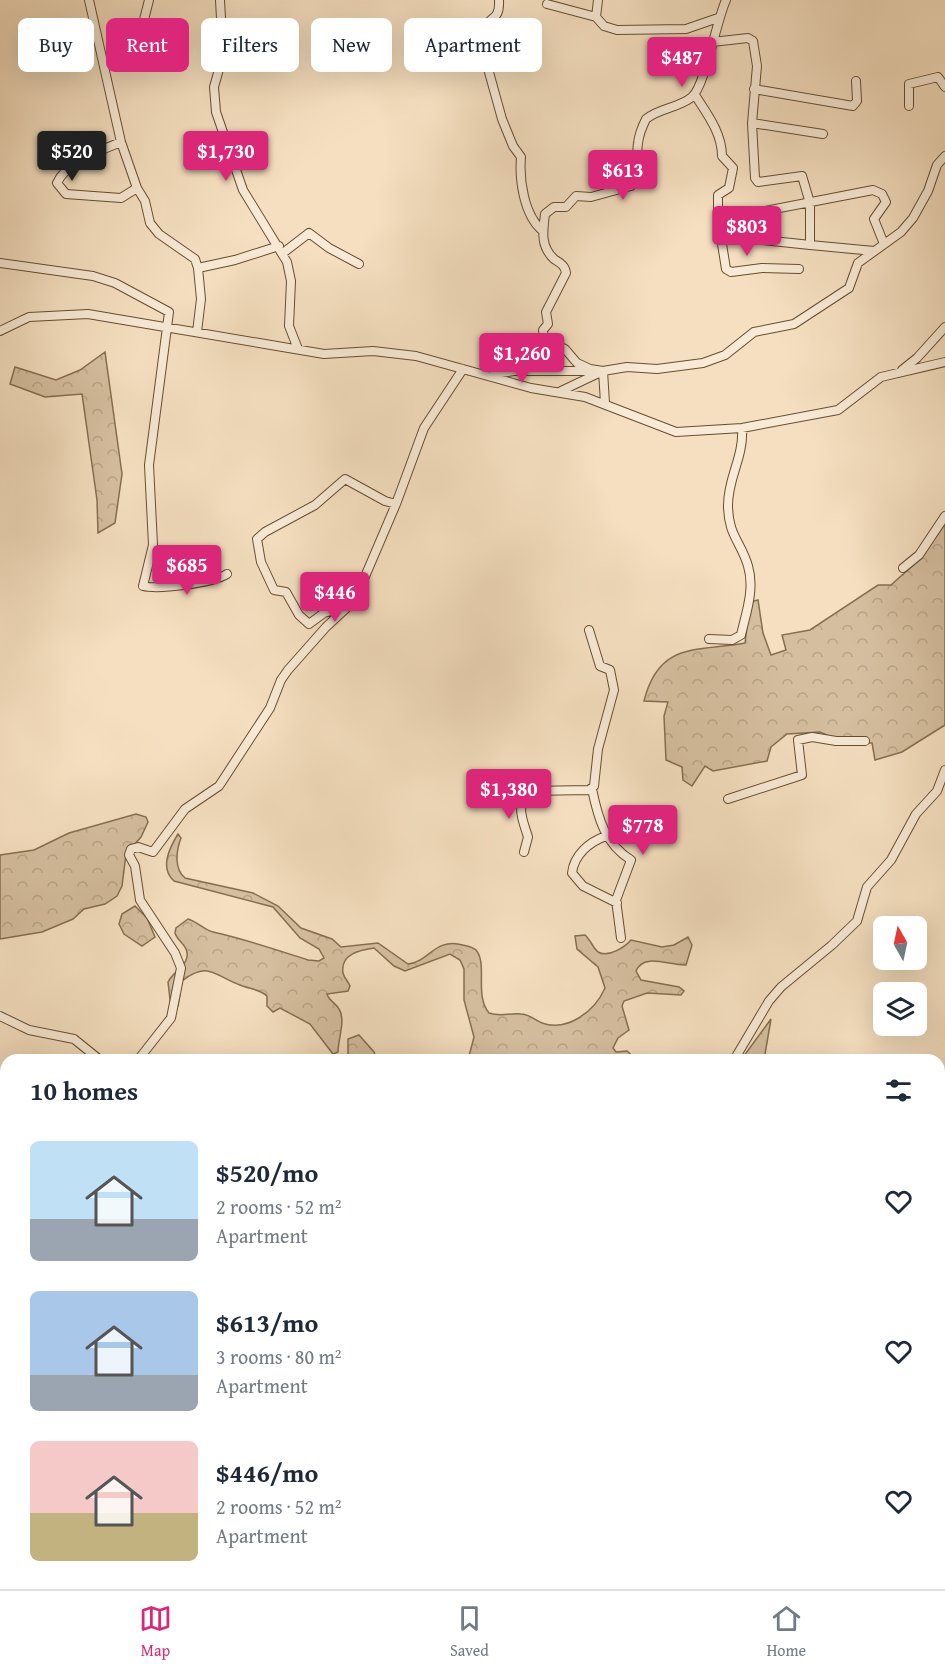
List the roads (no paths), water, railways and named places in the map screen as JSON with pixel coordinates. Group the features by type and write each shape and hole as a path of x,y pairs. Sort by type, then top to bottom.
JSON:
{"street":[{"path":"89,0 121,142 145,201 153,228 195,259 198,268 201,299 197,332"},
{"path":"144,18 149,0"},
{"path":"220,0 223,55 214,87 216,112 243,190 281,250 291,281 289,326 298,349"},
{"path":"499,0 499,10 494,20 482,30 477,54 487,65 502,119 513,146 521,157 521,177 535,225 543,231"},
{"path":"596,17 598,0"},
{"path":"603,371 590,369 577,363 566,349 543,339 543,330 548,324 546,312 566,273 564,266 548,253 543,239 545,214 549,210 566,207 576,196 591,197 631,186 639,175 638,144 646,119 687,101 700,88 718,18 726,0"},
{"path":"546,4 596,17 604,26 617,30 686,28 718,18"},
{"path":"712,42 751,39 755,45 757,66 752,123 754,178 758,182 765,182 802,176 810,203 810,245"},
{"path":"909,106 909,84 938,77 945,87"},
{"path":"754,89 852,106 857,101 856,81"},
{"path":"695,94 716,128 722,145 722,156 733,168 729,188 718,195 718,219 726,269 731,272 762,268 799,269"},
{"path":"752,123 823,134"},
{"path":"121,142 71,167 60,175 57,183 66,194 89,198 121,198 138,188"},
{"path":"490,375 514,371 603,371 627,367 657,369 703,363 725,355 754,332 794,324 849,288 858,263 901,232 913,218 928,191 937,165 945,156"},
{"path":"718,219 878,190 886,202 874,219 884,244"},
{"path":"744,215 748,238 874,251"},
{"path":"198,268 281,250 309,233 329,248 359,264"},
{"path":"0,263 49,268 115,283 169,312 149,465 153,545 143,586 162,588 182,583 213,581 227,574"},
{"path":"0,332 29,317 88,314 341,355 360,351 397,353 432,359 531,388 561,391 605,403 676,432 742,428 838,410 881,377 945,362"},
{"path":"900,372 917,358 945,327"},
{"path":"143,1054 171,1018 181,968 175,953 140,900 135,866 129,855 132,849 138,846 153,852 158,849 168,830 186,809 219,786 270,708 280,680 326,627 356,600 427,422 463,369"},
{"path":"561,391 603,371"},
{"path":"603,371 605,403"},
{"path":"709,639 732,640 741,635 751,594 749,568 730,530 728,508 728,487 743,447 742,428"},
{"path":"350,605 324,613 309,624 286,592 274,590 261,562 257,539 265,532 315,505 345,479 385,501 396,504"},
{"path":"903,568 919,555 945,516"},
{"path":"589,630 600,666 610,670 614,690 598,749 592,789 606,836 619,853 631,860 617,903 621,938"},
{"path":"728,799 802,775 798,740 812,737 836,741 865,741"},
{"path":"737,1054 780,987 832,945 857,921 867,887 891,860 916,813 937,791 945,770"},
{"path":"524,852 528,837 522,822 520,804 529,791 592,789"},
{"path":"606,836 584,848 573,862 572,873 583,885 617,903"},
{"path":"0,1016 29,1030 74,1039 93,1054"}]}
